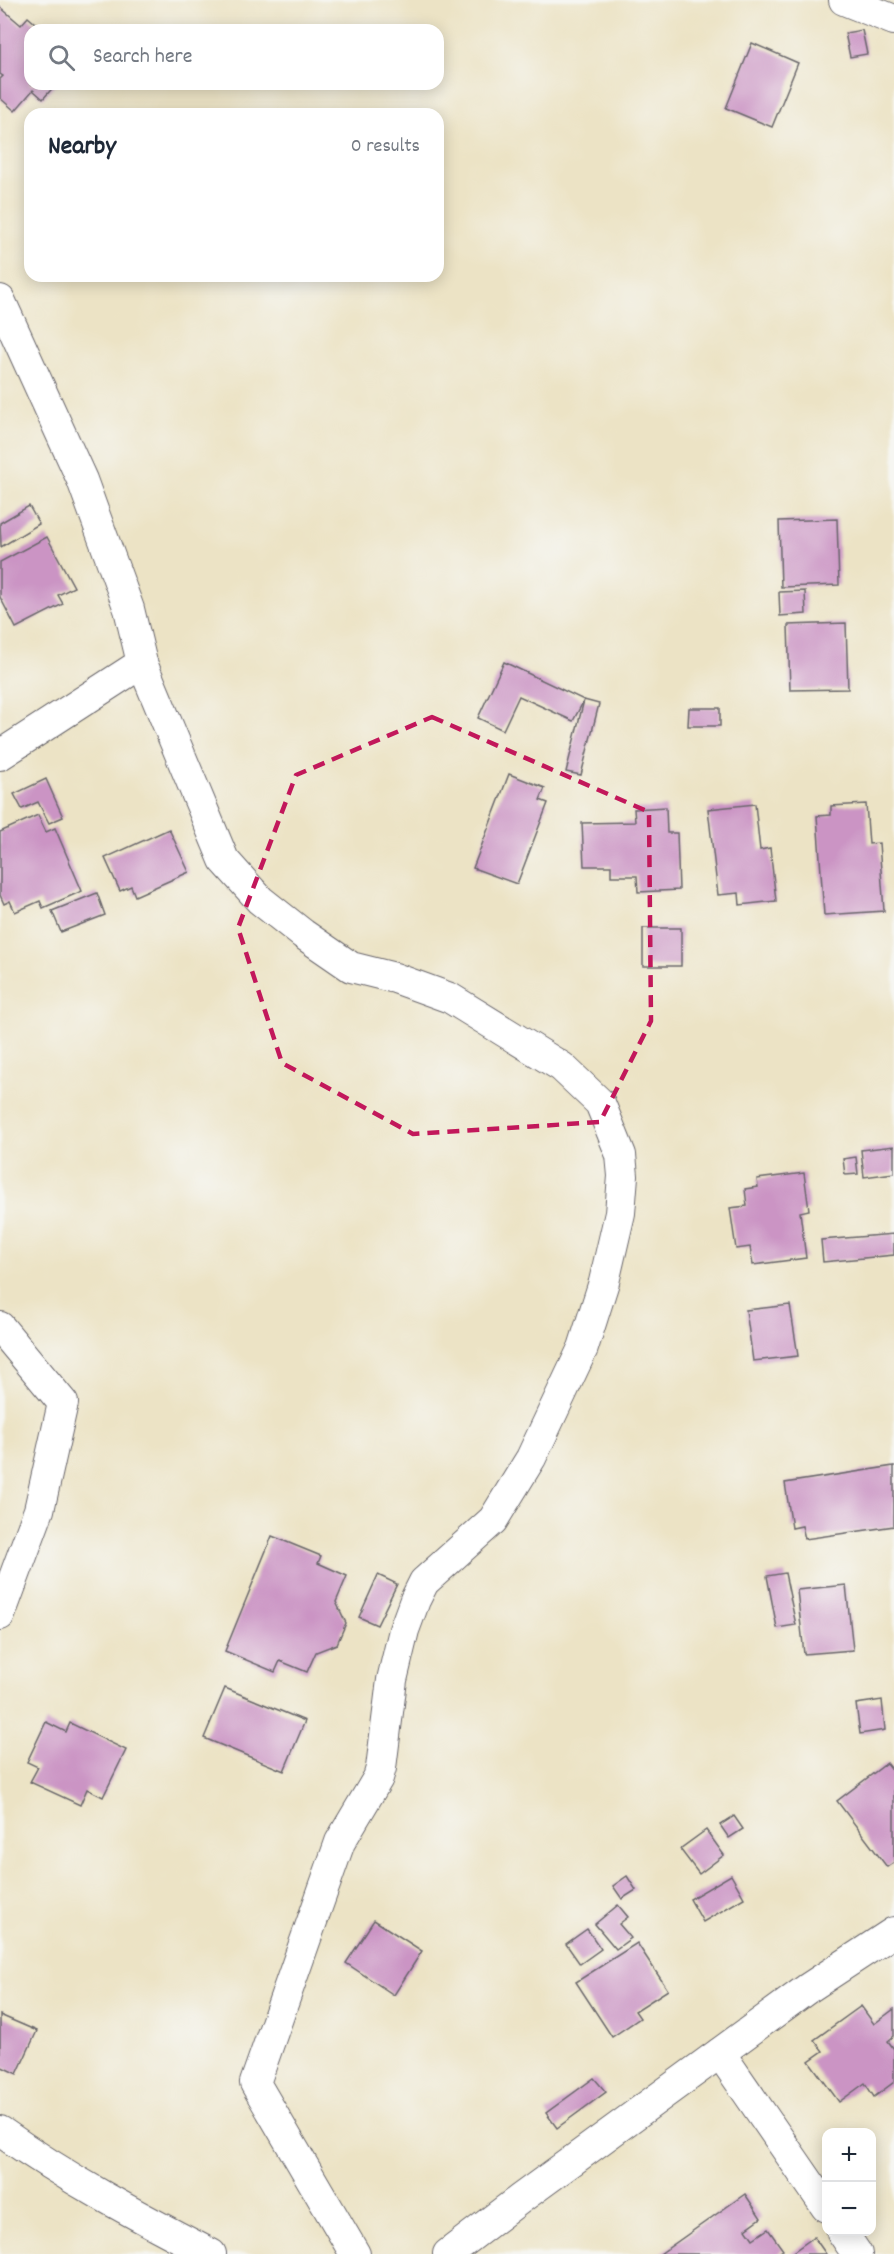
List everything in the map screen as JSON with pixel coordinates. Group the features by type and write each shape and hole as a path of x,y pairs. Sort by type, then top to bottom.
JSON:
{"street":[{"path":"844,0 894,20"},
{"path":"0,300 10,347 82,480 129,609 142,663 224,860 260,900 303,934 351,967 395,978 450,998 562,1067 600,1103 621,1155 623,1176 620,1213 604,1282 583,1348 531,1458 493,1520 424,1582 415,1600 404,1630 392,1680 378,1778 340,1842 255,2083 355,2254"},
{"path":"0,754 142,663"},
{"path":"0,1327 63,1403 39,1510 0,1615"},
{"path":"448,2254 807,1989 894,1932"},
{"path":"720,2053 790,2151 822,2201"},
{"path":"0,2131 30,2152 99,2193 211,2254"},
{"path":"845,2236 857,2254"}],"highlighted area":[{"path":"432,717 649,812 651,1021 600,1122 413,1134 282,1063 238,928 296,775"}],"building":[{"path":"0,7 21,25 28,17 36,24 24,24 24,90 33,90 15,111 0,98 0,79 3,76 0,74"},
{"path":"862,30 867,54 850,57 845,33"},
{"path":"752,43 798,63 772,127 726,108"},
{"path":"33,90 51,90 43,99"},
{"path":"29,506 39,524 1,547 0,523"},
{"path":"837,519 839,585 781,587 779,521"},
{"path":"47,537 74,587 58,595 63,604 16,628 0,597 0,562"},
{"path":"805,591 806,614 780,616 779,592"},
{"path":"846,623 848,689 790,690 788,625"},
{"path":"504,662 584,700 573,721 519,696 503,730 478,718"},
{"path":"584,700 599,704 581,775 566,772"},
{"path":"689,708 720,708 720,726 688,726"},
{"path":"509,774 545,788 540,800 548,803 517,884 473,868"},
{"path":"46,779 63,817 49,823 38,802 22,809 14,794"},
{"path":"755,804 760,850 770,848 776,901 740,905 739,893 718,895 708,809"},
{"path":"866,804 869,844 879,843 884,911 824,915 817,816 831,815 831,806"},
{"path":"666,807 667,833 677,833 679,890 638,892 637,876 611,876 611,866 584,866 582,823 635,822 634,809"},
{"path":"38,815 46,832 55,828 82,891 43,908 40,901 15,912 10,901 4,904 0,895 0,832"},
{"path":"169,829 189,872 135,896 131,886 120,891 105,858"},
{"path":"97,893 105,915 61,932 52,911"},
{"path":"643,928 681,928 681,966 643,966"},
{"path":"894,1146 894,1173 864,1177 861,1150"},
{"path":"856,1157 858,1174 845,1175 843,1159"},
{"path":"804,1173 809,1210 800,1212 806,1258 753,1265 750,1247 736,1249 730,1208 747,1206 745,1189 758,1187 757,1179"},
{"path":"894,1234 894,1255 823,1262 821,1240"},
{"path":"790,1305 798,1356 753,1361 746,1310"},
{"path":"894,1466 894,1526 805,1539 802,1526 792,1528 785,1483"},
{"path":"272,1536 321,1556 318,1563 347,1576 336,1602 346,1623 337,1644 316,1652 307,1672 280,1661 275,1672 225,1651"},
{"path":"785,1573 796,1625 777,1628 767,1576"},
{"path":"378,1575 397,1584 377,1625 359,1617"},
{"path":"846,1585 853,1650 804,1654 797,1590"},
{"path":"225,1688 305,1721 284,1771 204,1738"},
{"path":"882,1700 885,1730 860,1734 856,1704"},
{"path":"46,1722 66,1732 70,1723 126,1750 103,1797 87,1789 80,1805 30,1782 38,1767 27,1762"},
{"path":"887,1763 894,1772 894,1862 887,1867 837,1801"},
{"path":"734,1816 743,1829 729,1838 720,1825"},
{"path":"706,1830 724,1855 699,1874 680,1849"},
{"path":"731,1875 744,1898 703,1922 690,1899"},
{"path":"627,1876 636,1890 622,1899 613,1886"},
{"path":"618,1905 628,1917 619,1924 631,1938 616,1949 595,1924"},
{"path":"374,1920 422,1951 394,1995 346,1963"},
{"path":"587,1929 601,1949 580,1964 566,1944"},
{"path":"637,1943 668,1990 635,2011 640,2018 612,2037 576,1982"},
{"path":"861,2006 874,2024 894,2009 894,2036 888,2041 894,2049 894,2082 874,2097 865,2083 839,2102 809,2061 823,2051 814,2040"},
{"path":"0,2015 37,2031 17,2074 0,2066"},
{"path":"594,2078 606,2092 557,2128 546,2113"},
{"path":"745,2194 761,2218 746,2229 753,2239 768,2229 783,2250 777,2254 660,2254"},
{"path":"814,2237 826,2254 790,2254"}]}
